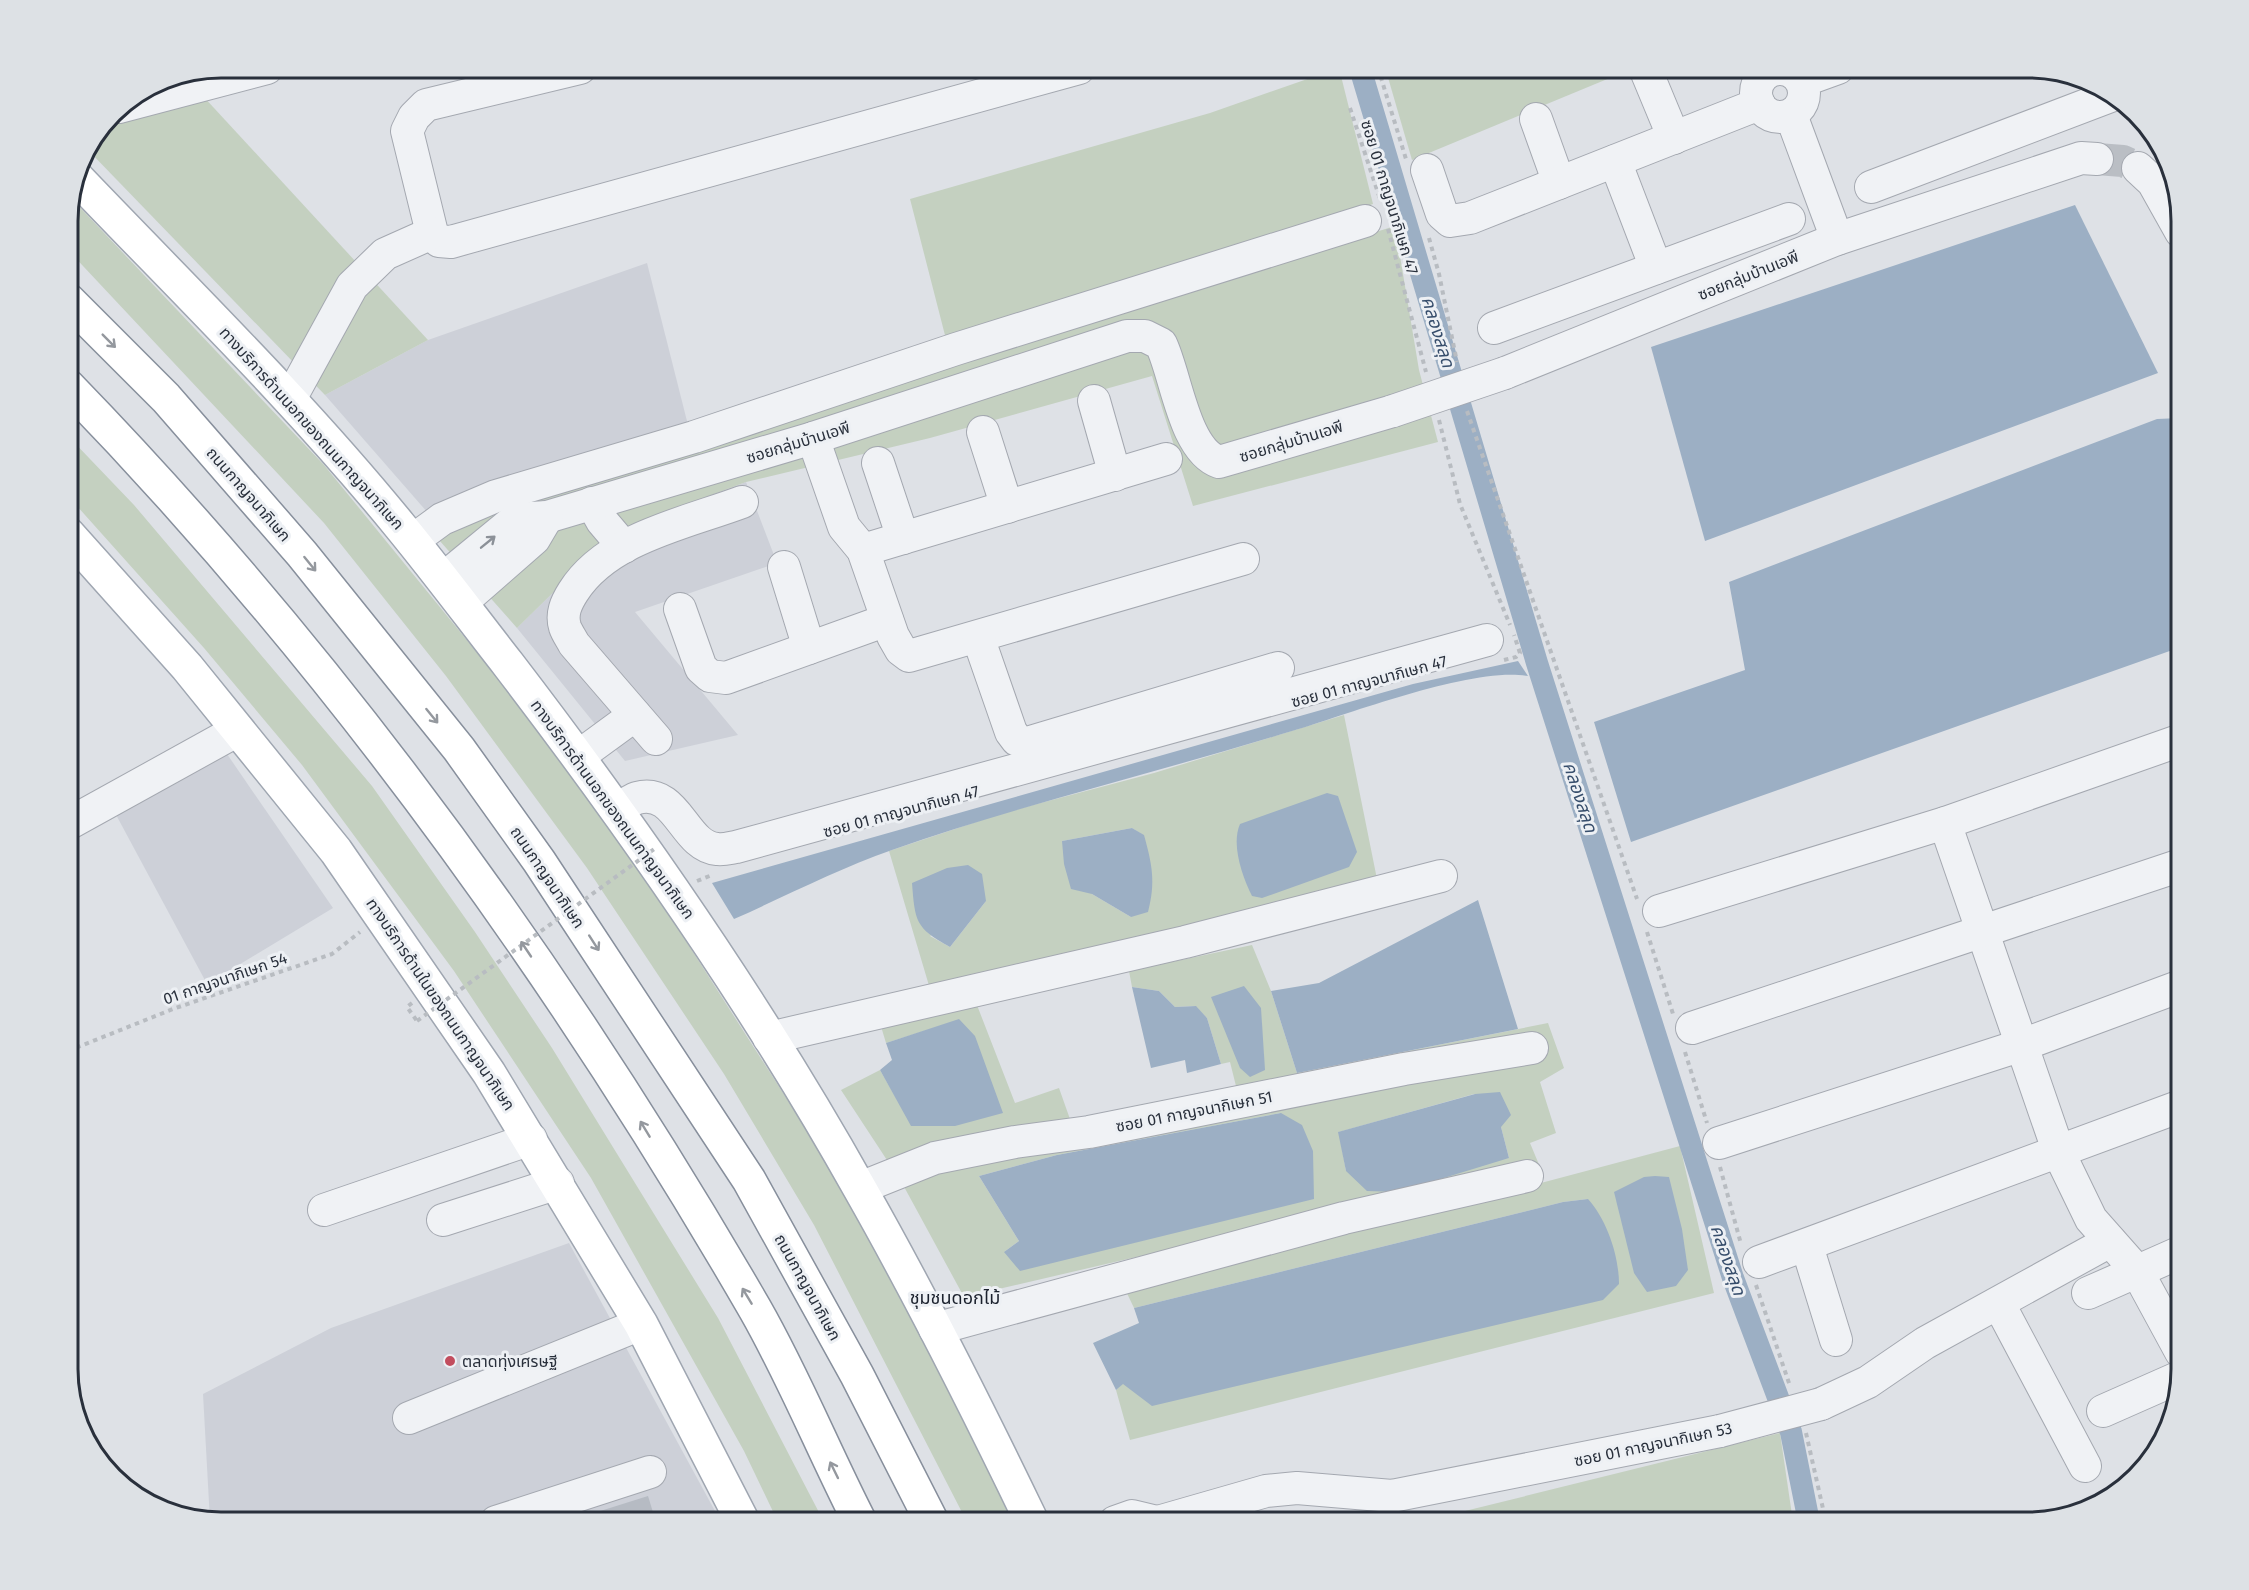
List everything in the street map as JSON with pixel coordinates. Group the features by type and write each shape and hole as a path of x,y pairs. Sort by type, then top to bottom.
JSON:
{"main road":[{"name":"ทางบริการด้านนอกของถนนกาญจนาภิเษก","path":"83,184 290,399 412,541 579,756 675,894 769,1038 860,1188 935,1329 1027,1512"},
{"name":"ถนนกาญจนาภิเษก","path":"78,310 166,398 302,554 459,749 539,861 748,1180 857,1375 927,1512"},
{"path":"78,396 140,460 283,624 404,777 512,928 632,1107 757,1312 855,1512"},
{"name":"ทางบริการด้านในของถนนกาญจนาภิเษก","path":"78,545 187,667 336,851 489,1072 642,1324 738,1512"}],"street":[{"path":"145,100 229,78"},
{"path":"538,78 426,105 414,117 407,131 432,233 439,241 452,242 1024,78"},
{"path":"1649,78 1674,138"},
{"path":"1761,78 1756,92 1759,104 1775,116 1791,115 1802,104 1804,89 1799,78"},
{"path":"1802,81 1810,78"},
{"path":"1871,187 2098,97"},
{"path":"1417,166 1442,214 1450,221 1470,218 1759,104"},
{"path":"1791,115 1837,239"},
{"path":"1536,119 1559,183"},
{"name":"ซอยกลุ่มบ้านเอพี","path":"452,591 516,519 547,517 813,438 1134,335 1150,337 1161,344 1196,443 1208,457 1219,462 1393,411 1505,373 1837,239 2081,158 2097,159"},
{"path":"1615,161 1656,268"},
{"path":"2138,168 2153,182 2171,213"},
{"path":"1494,328 1789,219"},
{"path":"412,541 442,519 496,496 694,437 956,349 1379,220"},
{"path":"290,399 352,286 385,254 432,233"},
{"path":"1094,401 1115,475"},
{"path":"983,432 1007,507"},
{"path":"813,438 844,527 864,550 887,620 901,650 909,656 1243,559"},
{"path":"864,550 1166,459"},
{"path":"878,464 903,538"},
{"path":"656,739 574,644 564,626 565,605 579,583 597,565 624,547 742,502"},
{"path":"592,503 602,521 624,547"},
{"path":"784,567 809,648"},
{"path":"680,609 694,654 701,668 710,676 726,678 887,620"},
{"path":"978,637 1011,732 1017,740 1027,743 1278,668"},
{"path":"617,810 637,798 655,798 665,802 706,846 716,849 736,847 1492,651"},
{"path":"579,756 635,716"},
{"path":"78,818 238,730"},
{"path":"1648,916 1946,823 2171,744"},
{"path":"1946,823 1985,931 2059,1153 2091,1219 2137,1271 2171,1334"},
{"path":"1683,1029 2171,868"},
{"path":"769,1038 1185,942 1441,876"},
{"path":"1716,1147 2022,1045 2171,990"},
{"name":"ซอย 01 กาญจนากิเษก 51","path":"860,1188 935,1158 1016,1142 1089,1132 1404,1069 1532,1048"},
{"path":"1751,1263 1807,1246 2171,1110"},
{"path":"324,1210 531,1139"},
{"path":"935,1329 1344,1218 1527,1176"},
{"path":"443,1220 558,1184"},
{"name":"ซอย 01 กาญจนากิเษก 53","path":"1193,1512 1266,1491 1297,1488 1392,1496 1812,1413 1868,1382 1925,1343 2000,1304 2110,1241"},
{"path":"1807,1246 1836,1340"},
{"path":"2088,1293 2171,1256"},
{"path":"2000,1304 2085,1466"},
{"path":"409,1418 642,1324"},
{"path":"2103,1411 2170,1381"},
{"path":"527,1512 650,1472"}],"path":[{"path":"1382,78 1417,166"},
{"name":"ซอย 01 กาญจนาภิเษก 47","path":"1350,108 1379,220 1429,382"},
{"path":"1426,229 1439,274 1460,374"},
{"path":"1466,407 1648,916 1751,1263 1792,1389"},
{"path":"1437,415 1460,504 1520,653 1516,657 1492,651"},
{"path":"417,1021 657,847"},
{"path":"675,894 700,879 722,872"},
{"name":"01 กาญจนาภิเษก 54","path":"78,1047 173,1008 332,954 380,914"},
{"path":"1812,1413 1825,1512"}],"shaded area":[{"path":"647,263 689,429 428,513 325,395 428,340"},
{"path":"746,482 777,563 635,612 738,735 625,761 517,628 616,531"},
{"path":"227,754 333,908 207,984 114,811"},
{"name":"ตลาดทุ่งเศรษฐี","path":"569,1243 716,1512 209,1512 203,1394 331,1328"}],"green space":[{"path":"1310,78 1342,78 1373,204 947,343 910,199 1210,113"},
{"path":"1388,78 1610,78 1412,160"},
{"path":"202,95 428,340 325,395 94,156 116,125"},
{"path":"79,206 324,465 536,725 649,883 850,1198 1002,1489 1012,1512 962,1512 814,1225 724,1074 587,868 446,676 324,523 78,261"},
{"path":"1395,226 1419,370 1438,442 1193,506 1152,376 930,438 746,482 616,531 517,628 439,540 452,527 491,507"},
{"path":"78,446 134,505 372,786 475,932 552,1048 718,1318 819,1512 773,1512 744,1451 591,1178 454,971 302,765 204,648 78,507"},
{"path":"1344,715 1377,879 930,989 889,851 1003,813 1154,773","holes":["1132,828 1143,835 1131,917 1092,894 1062,841","986,901 950,947 930,936"]},
{"path":"1252,945 1271,991 1297,1073 1548,1023 1564,1068 1540,1082 1556,1133 1530,1143 1540,1167 1356,1206 964,1297 902,1183 841,1090 880,1070 912,1126 959,1020 886,1043 880,1023 975,1000 1015,1103 1059,1088 1071,1122 1236,1086 1230,1062 1221,1064 1207,1018 1195,1006 1175,1007 1159,991 1132,987 1129,971","holes":["1474,1094 1481,1094 1501,1127 1509,1158 1346,1171 1339,1132","1281,1113 1004,1252 1019,1241 979,1176 1057,1155"]},
{"path":"1680,1146 1714,1293 1130,1440 1116,1390 1122,1384 1588,1199 1563,1202 1134,1308 1124,1287 1428,1213"},
{"path":"1780,1433 1792,1512 1461,1512"}],"water":[{"path":"2075,205 2158,373 1705,541 1651,347"},
{"path":"2171,418 2171,651 1631,842 1594,722 1745,670 1729,582 2157,419"},
{"path":"1518,661 1528,676 1504,675 1476,678 1411,693 1242,746 941,833 872,857 734,919 712,883 1413,684"},
{"path":"1327,793 1338,796 1357,852 1349,867 1262,898 1252,896 1241,870 1237,850 1240,824"},
{"path":"1132,828 1144,835 1151,864 1152,882 1148,912 1131,917 1092,894 1071,889 1064,864 1062,841"},
{"path":"968,865 982,874 986,901 950,947 930,934 919,922 914,906 912,883 947,868"},
{"path":"1478,900 1518,1029 1297,1073 1271,991 1319,983"},
{"path":"1244,986 1261,1008 1265,1070 1250,1077 1240,1068 1211,997"},
{"path":"1132,987 1159,991 1175,1007 1196,1006 1207,1018 1221,1064 1187,1073 1185,1060 1151,1068"},
{"path":"959,1019 975,1036 1003,1113 955,1126 911,1126 880,1070 892,1060 886,1043"},
{"path":"1500,1092 1511,1115 1501,1127 1509,1158 1398,1192 1367,1191 1346,1171 1338,1132 1475,1094"},
{"path":"1281,1113 1302,1125 1313,1151 1314,1199 1020,1271 1004,1252 1019,1241 979,1176 1057,1155"},
{"path":"1644,1177 1669,1177 1682,1229 1688,1270 1676,1286 1647,1292 1634,1273 1614,1192"},
{"path":"1588,1199 1601,1217 1611,1239 1617,1262 1619,1284 1603,1300 1152,1406 1123,1384 1116,1390 1093,1343 1139,1323 1134,1308 1563,1202"}],"building":[{"path":"648,1496 653,1512 597,1512"}],"waterway":[{"name":"คลองสลุด","path":"1363,78 1537,663 1733,1278 1791,1432 1807,1512"}],"tunnel":[{"path":"2097,159 2123,161 2138,168"}],"place":[{"name":"ตลาดทุ่งเศรษฐี","path":"450,1361"}],"district":[{"name":"ชุมชนดอกไม้","path":"955,1298"}]}
